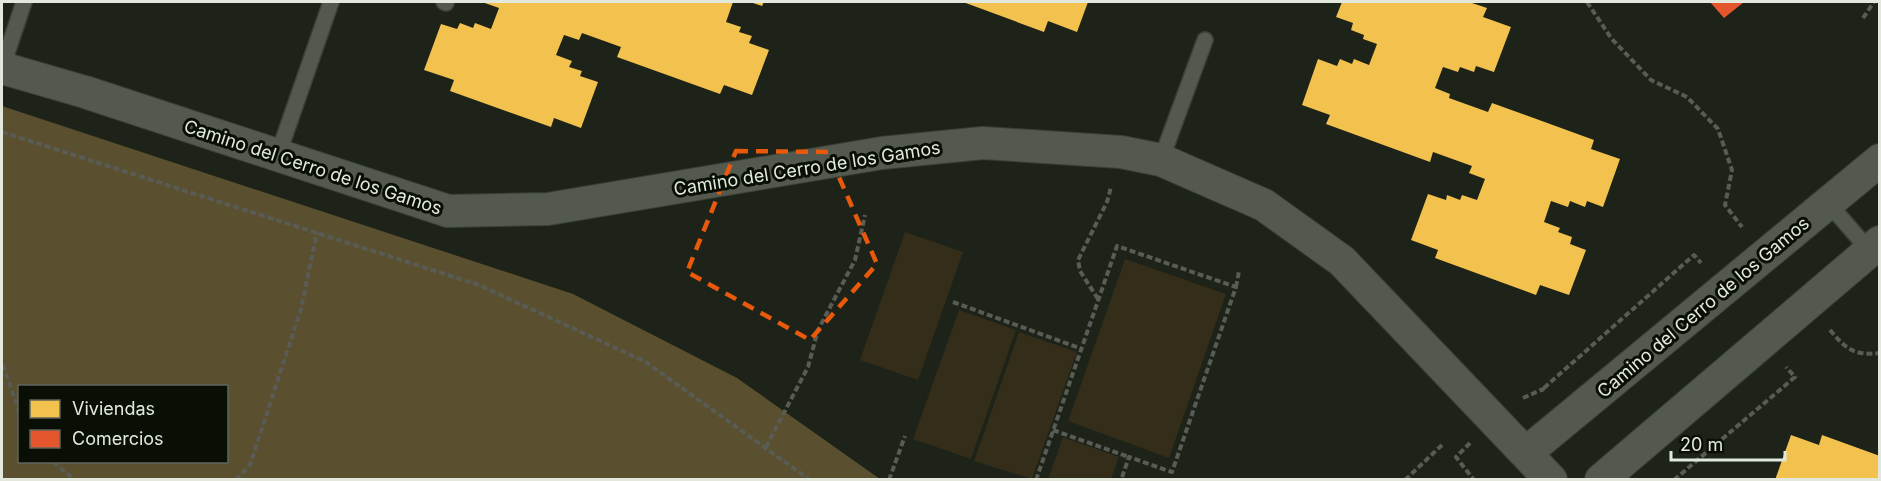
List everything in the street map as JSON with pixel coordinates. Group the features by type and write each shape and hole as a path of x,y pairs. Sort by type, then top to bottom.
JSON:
{"street":[{"name":"Camino del Cerro de los Gamos","path":"2,68 85,92 448,211 548,209 882,153 983,143 1121,152 1161,160 1264,205 1342,261 1551,480"},
{"name":"Camino del Cerro de los Gamos","path":"1526,453 1880,160"},
{"path":"1601,480 1875,247"}],"lane":[{"path":"2,68 24,2"},
{"path":"278,155 331,2"},
{"path":"1161,160 1205,40"},
{"path":"1828,203 1875,247"}],"path":[{"path":"1587,2 1611,38 1651,80 1687,97 1718,129 1732,170 1725,205 1744,229"},
{"path":"1863,18 1874,2"},
{"path":"2,132 480,285 646,362 810,480"},
{"path":"1099,300 1080,271 1078,260 1107,202 1121,152"},
{"path":"766,447 808,367 818,330 855,260 865,215"},
{"path":"236,480 250,465 294,332 317,232"},
{"path":"1036,480 1117,246 1236,287"},
{"path":"1053,430 1172,472 1236,287 1239,271"},
{"path":"953,302 1082,349"},
{"path":"3,365 18,408"},
{"path":"889,480 905,436"},
{"path":"1405,480 1443,444"},
{"path":"1121,480 1129,457"},
{"path":"54,463 75,480"}],"highlighted area":[{"path":"736,151 828,152 877,264 810,340 687,272"}],"shaded area":[{"path":"2,106 573,294 737,378 880,479 2,479"},
{"path":"905,232 963,252 918,380 860,360"},
{"path":"1125,259 1226,294 1169,458 1068,421"},
{"path":"959,310 1016,330 971,459 913,439"},
{"path":"1019,332 1077,352 1032,479 974,461"},
{"path":"1063,437 1119,457 1111,479 1048,479"}],"building: Viviendas":[{"path":"482,2 733,2 726,22 741,27 739,32 752,36 749,43 769,50 752,95 724,85 720,94 617,57 621,47 582,33 579,40 564,35 556,55 572,61 569,67 582,71 580,76 598,82 581,128 554,118 551,127 450,91 454,80 424,70 441,24 457,29 460,23 473,28 475,23 491,29 499,8"},
{"path":"750,2 764,2 762,6"},
{"path":"963,2 1088,2 1077,32 1048,21 1044,32"},
{"path":"1342,2 1469,2 1487,8 1483,17 1511,27 1494,72 1476,66 1474,72 1460,67 1458,72 1443,67 1435,88 1450,94 1449,98 1488,112 1492,103 1594,140 1591,149 1620,159 1603,207 1587,201 1585,207 1570,201 1568,207 1551,201 1544,222 1560,228 1558,232 1572,237 1570,244 1586,250 1569,295 1540,285 1536,295 1435,258 1438,250 1411,240 1428,194 1446,200 1447,195 1460,200 1462,195 1477,200 1485,179 1469,173 1472,166 1433,152 1430,162 1326,124 1330,115 1302,105 1318,59 1337,66 1340,59 1352,64 1354,59 1369,65 1377,44 1363,39 1364,35 1351,30 1353,23 1336,17"},
{"path":"1791,435 1819,445 1822,435 1880,456 1880,480 1775,480"}],"building: Comercios":[{"path":"1710,2 1744,2 1724,18"}]}
